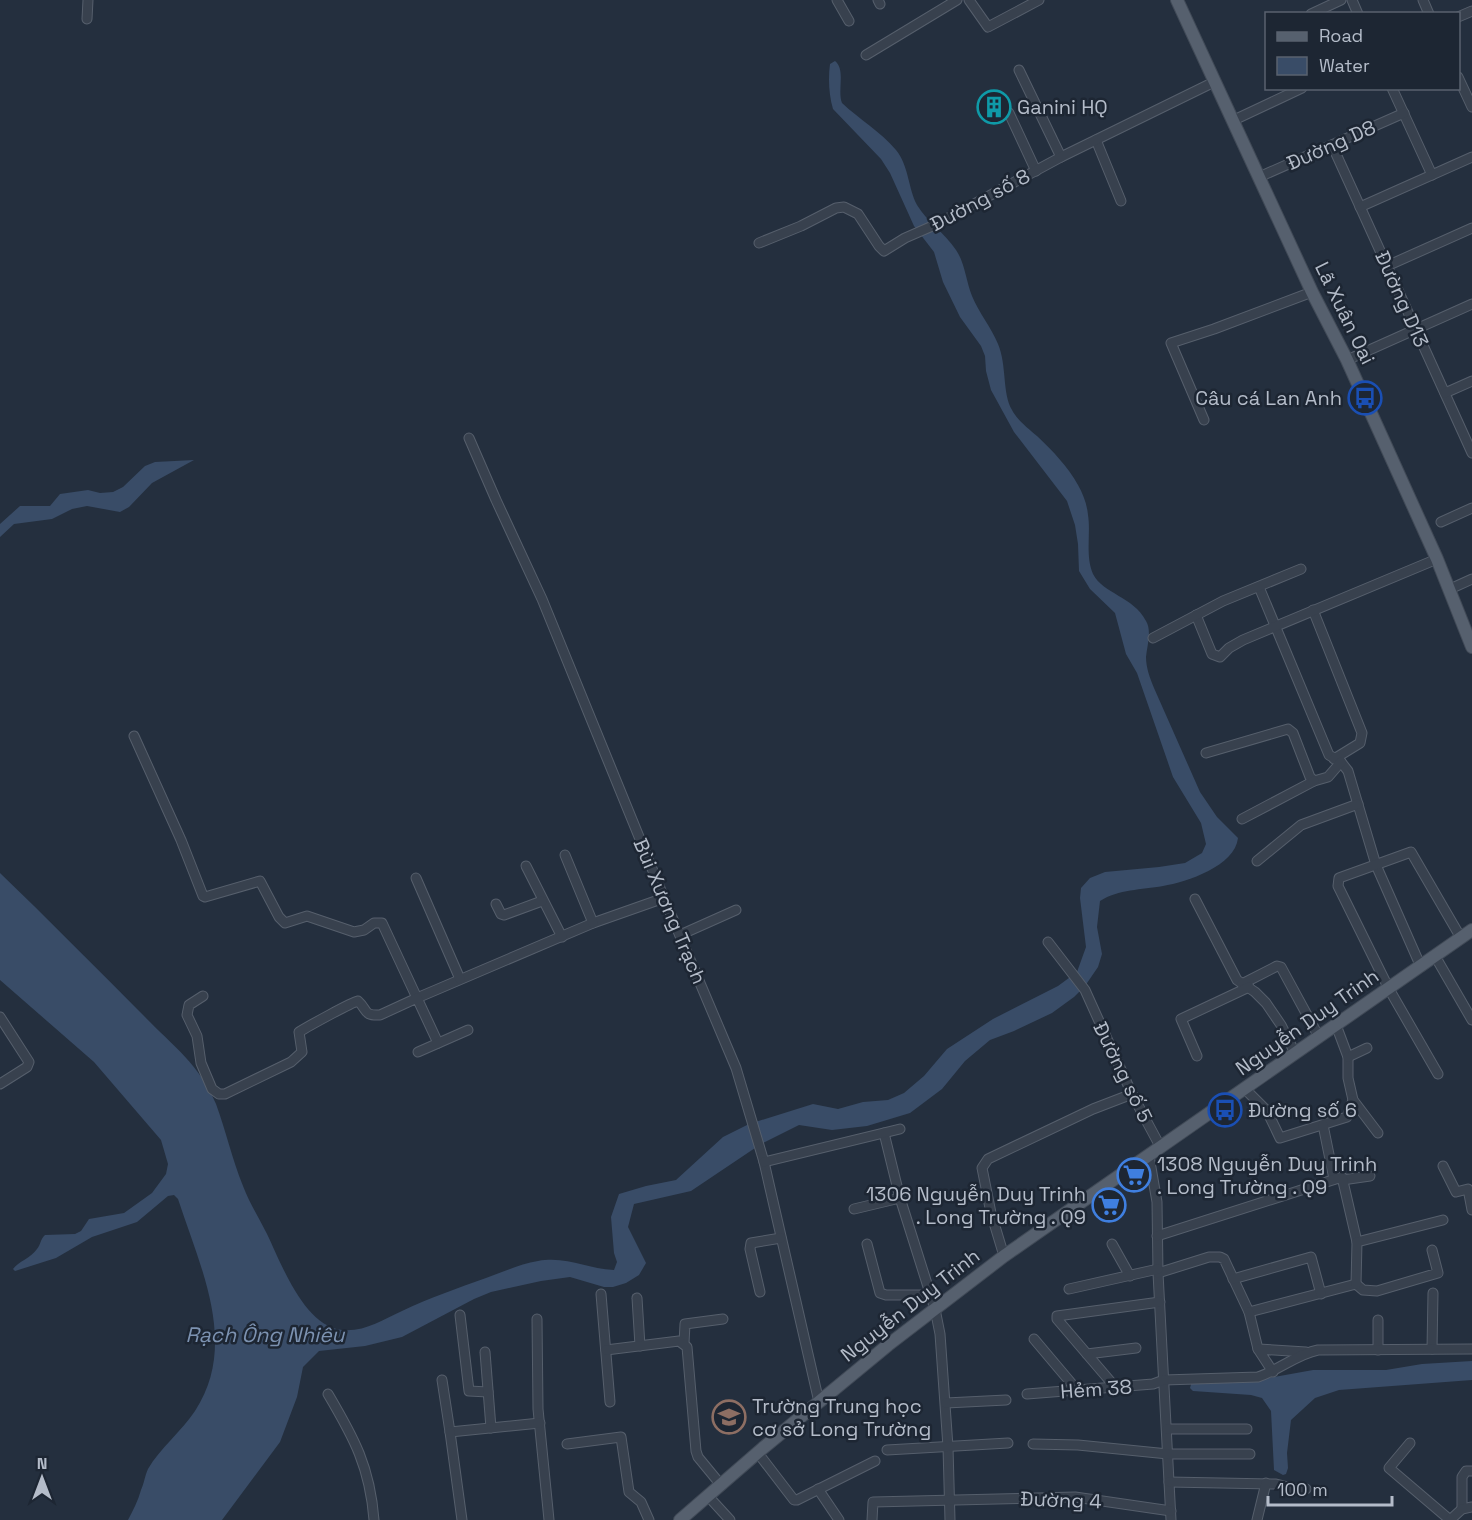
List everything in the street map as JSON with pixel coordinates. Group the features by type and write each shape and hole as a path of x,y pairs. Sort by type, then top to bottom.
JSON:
{"main road":[{"name":"Lã Xuân Oai","path":"1177,0 1312,292 1347,360 1437,559 1472,646"},
{"name":"Nguyễn Duy Trinh","path":"680,1520 819,1402 1004,1256 1472,930"}],"street":[{"path":"87,19 88,0"},
{"path":"837,0 849,21"},
{"path":"866,55 957,0"},
{"path":"969,0 988,27 1040,0"},
{"path":"1315,12 1341,0"},
{"path":"1019,70 1061,157"},
{"path":"1460,81 1472,107"},
{"name":"Đường số 8","path":"759,243 836,208 844,207 858,213 884,251 1061,157 1214,82"},
{"path":"1234,120 1298,90"},
{"path":"1393,90 1432,175"},
{"path":"1009,113 1036,171"},
{"name":"Đường D8","path":"1259,177 1404,113"},
{"path":"1096,140 1120,201"},
{"name":"Đường D13","path":"1332,145 1472,452"},
{"path":"1360,207 1472,157"},
{"path":"1387,266 1472,228"},
{"path":"1204,420 1171,343 1312,292"},
{"path":"1347,360 1472,304"},
{"path":"1445,393 1472,381"},
{"name":"Bùi Xương Trạch","path":"469,438 542,599 736,1068 763,1157 819,1402"},
{"path":"1441,522 1472,508"},
{"path":"1196,615 1212,654 1215,657 1223,656 1229,648 1243,640 1437,559"},
{"path":"1153,638 1223,601 1301,569"},
{"path":"1450,589 1472,579"},
{"path":"1259,586 1329,755 1348,771 1376,865 1421,967"},
{"path":"1242,819 1314,781 1328,777 1337,761 1360,743 1362,733 1313,610"},
{"path":"1206,753 1288,729 1293,733 1310,777 1314,781"},
{"path":"134,736 182,840 203,896 216,895 260,881 279,917 285,923 307,916 354,932 364,930 374,923 382,923 438,1043"},
{"path":"1257,861 1301,825 1358,804"},
{"path":"1438,1074 1389,989 1338,886 1339,878 1407,852 1413,854 1461,938"},
{"path":"565,855 593,923"},
{"path":"526,866 562,937"},
{"path":"416,878 460,979"},
{"path":"203,996 189,1005 188,1015 197,1036 201,1063 212,1089 219,1094 225,1094 291,1062 302,1052 299,1032 354,1001 360,1003 368,1014 380,1015 593,923 664,898"},
{"path":"1195,899 1237,981 1266,1003 1281,1025 1295,1053"},
{"path":"496,904 501,914 504,915 542,901"},
{"path":"680,935 736,910"},
{"name":"Đường số 5","path":"1048,942 1086,993 1132,1094 1161,1148"},
{"path":"1435,956 1472,1020"},
{"path":"1197,1056 1181,1019 1277,966 1281,967 1319,1037"},
{"path":"0,1017 29,1062 27,1067 0,1084"},
{"path":"1336,1025 1348,1057 1348,1078 1353,1100 1378,1133"},
{"path":"418,1052 468,1030"},
{"path":"1348,1057 1367,1048"},
{"path":"1245,1089 1267,1110 1280,1138 1347,1117 1353,1100"},
{"path":"1004,1256 992,1213 983,1164 988,1159 1093,1109 1132,1094"},
{"path":"1323,1125 1357,1242 1356,1284"},
{"path":"763,1157 900,1129"},
{"path":"884,1133 900,1198 935,1309 942,1345 950,1520"},
{"path":"1149,1156 1157,1202 1158,1271 1171,1516"},
{"path":"1443,1166 1456,1192 1470,1189 1472,1210"},
{"path":"1157,1236 1339,1179 1370,1176"},
{"path":"854,1209 900,1198"},
{"path":"1357,1242 1443,1220"},
{"path":"760,1292 750,1249 751,1244 781,1238"},
{"path":"867,1244 880,1293 931,1295"},
{"path":"1112,1244 1130,1276"},
{"path":"1356,1284 1363,1290 1377,1291 1438,1273 1432,1250"},
{"path":"1069,1289 1158,1271 1209,1257 1220,1257 1224,1259 1249,1312 1258,1349 1273,1372"},
{"path":"1233,1279 1311,1257 1322,1294"},
{"path":"1249,1312 1356,1284"},
{"path":"1432,1349 1433,1293"},
{"path":"601,1294 610,1402"},
{"path":"637,1298 640,1346"},
{"path":"1116,1388 1057,1319 1058,1314 1160,1302"},
{"path":"460,1315 469,1391 488,1392"},
{"path":"537,1319 540,1423 549,1520"},
{"path":"721,1485 698,1457 696,1451 687,1347 684,1343 686,1324 723,1319"},
{"path":"1378,1320 1378,1350"},
{"path":"1034,1340 1077,1390"},
{"path":"606,1350 679,1341 684,1343"},
{"path":"1087,1354 1136,1348"},
{"path":"1258,1349 1307,1352 1472,1349"},
{"path":"485,1352 491,1428"},
{"name":"Hẻm 38","path":"1027,1394 1116,1388 1153,1384 1164,1380 1258,1377 1273,1372 1307,1352"},
{"path":"442,1380 462,1520"},
{"path":"328,1394 352,1436 363,1461 368,1476 374,1520"},
{"path":"946,1403 1006,1400"},
{"path":"450,1432 540,1423"},
{"path":"1167,1429 1248,1429"},
{"path":"567,1444 621,1437 628,1492 641,1502 649,1520"},
{"path":"887,1450 1008,1443"},
{"path":"1410,1443 1389,1465 1389,1468 1450,1520 1462,1509 1472,1507"},
{"path":"1033,1444 1078,1445 1168,1454 1250,1454"},
{"path":"758,1453 797,1500 875,1461"},
{"path":"1462,1509 1463,1474 1472,1471"},
{"path":"1169,1482 1266,1483 1300,1490 1306,1489"},
{"path":"1257,1520 1266,1483"},
{"path":"818,1489 839,1520"},
{"path":"708,1496 730,1520"},
{"name":"Đường 4","path":"872,1520 873,1502 1075,1497 1171,1516"}],"water":[{"name":"Rạch Ông Nhiêu","path":"835,61 841,75 842,103 884,137 896,150 904,163 917,205 959,255 972,296 1001,352 1007,395 1014,414 1060,459 1080,488 1089,522 1089,560 1093,574 1104,586 1134,606 1146,621 1149,634 1146,657 1148,673 1200,792 1217,817 1238,838 1235,848 1219,864 1196,876 1173,884 1122,892 1100,901 1097,927 1102,954 1098,967 1085,986 1052,1013 990,1040 965,1061 942,1089 910,1113 867,1126 832,1130 799,1125 761,1144 691,1191 634,1204 628,1227 646,1263 639,1275 626,1283 604,1287 570,1277 491,1292 402,1337 365,1346 319,1351 303,1367 297,1397 280,1442 222,1520 128,1520 148,1469 195,1411 208,1385 214,1359 215,1332 211,1305 196,1251 178,1199 174,1195 168,1196 137,1222 92,1237 56,1258 15,1271 13,1269 34,1252 45,1235 75,1234 81,1231 89,1219 124,1213 152,1193 166,1174 168,1164 161,1140 94,1062 0,980 0,873 194,1067 210,1090 245,1192 287,1277 316,1318 328,1326 350,1330 373,1325 433,1297 531,1262 559,1260 614,1270 617,1262 611,1217 619,1194 676,1180 723,1137 749,1124 813,1104 838,1109 863,1102 888,1100 904,1093 924,1076 947,1049 993,1019 1058,986 1077,972 1086,947 1080,898 1081,888 1090,878 1105,872 1185,863 1202,853 1206,844 1201,823 1173,777 1137,673 1126,654 1115,613 1090,589 1079,571 1075,525 1067,501 1014,432 991,390 981,346 960,317 943,282 934,252 914,226 890,173 881,159 833,109 829,75 830,64"},
{"path":"194,460 152,483 129,507 120,512 87,506 72,509 52,519 14,524 0,537 0,524 20,506 50,506 60,494 88,490 100,493 113,492 123,487 145,466 155,462"},
{"path":"1472,1361 1472,1380 1339,1390 1315,1398 1291,1420 1287,1453 1288,1468 1286,1474 1283,1475 1274,1470 1271,1411 1262,1398 1251,1395 1193,1391 1190,1388 1192,1381 1268,1378 1313,1370 1386,1370 1422,1364"}],"place":[{"name":"Ganini HQ","path":"994,107"},
{"name":"Câu cá Lan Anh","path":"1365,398"},
{"name":"Đường số 6","path":"1225,1110"},
{"name":"1308 Nguyễn Duy Trinh . Long Trường . Q9","path":"1134,1175"},
{"name":"1306 Nguyễn Duy Trinh . Long Trường . Q9","path":"1109,1205"},
{"name":"Trường Trung học cơ sở Long Trường","path":"729,1417"}]}
